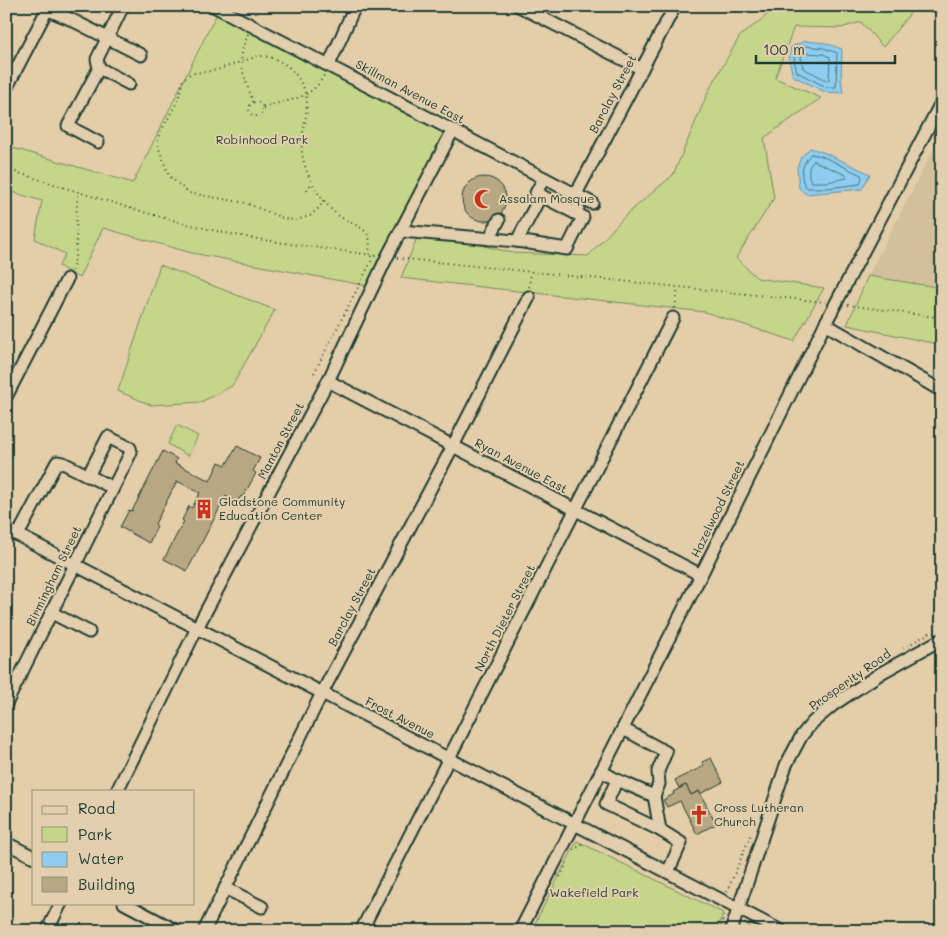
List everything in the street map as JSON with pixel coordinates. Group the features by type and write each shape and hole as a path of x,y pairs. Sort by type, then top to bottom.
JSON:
{"street":[{"path":"98,142 68,126 82,100 123,6"},
{"name":"Skillman Avenue East","path":"214,6 584,198"},
{"path":"329,65 355,6"},
{"path":"519,6 642,69"},
{"name":"Barclay Street","path":"575,213 584,198 642,69 675,6"},
{"path":"6,89 48,8 141,55"},
{"path":"98,64 129,84"},
{"name":"Hazelwood Street","path":"520,931 701,575 825,324 940,108"},
{"name":"Manton Street","path":"117,790 198,628 328,381 387,257 453,130"},
{"path":"401,231 517,241 567,249 583,217 536,193 544,178"},
{"path":"517,241 541,196"},
{"path":"489,239 498,220"},
{"path":"6,397 67,279"},
{"name":"Barclay Street","path":"204,931 322,693 453,446 529,297"},
{"name":"North Dieter Street","path":"361,931 673,318"},
{"path":"825,324 942,391"},
{"name":"Ryan Avenue East","path":"328,381 701,575"},
{"name":"Birmingham Street","path":"6,704 131,452 130,448 108,437 88,476"},
{"path":"18,535 57,462 61,462 113,488"},
{"name":"Frost Avenue","path":"6,529 781,931"},
{"path":"52,613 90,632"},
{"name":"Prosperity Road","path":"731,931 786,765 802,735 813,722 833,705 937,635"},
{"path":"622,730 666,752 658,771 658,784 654,796 660,830"},
{"path":"601,771 654,796"},
{"path":"617,780 606,804 660,830 681,843 668,872"},
{"path":"6,842 32,856"},
{"path":"225,888 262,907"},
{"path":"47,931 60,904"},
{"path":"126,904 177,931"}],"path":[{"path":"252,26 242,50 240,62 253,102"},
{"path":"314,373 371,262 367,233 339,216 323,200 312,182 302,154 303,127 307,103 295,73 282,62 263,56 217,70 195,72 187,75 178,100 158,137 158,146 168,176 189,193 246,203 285,219 296,220 310,216 320,207 323,200"},
{"path":"263,107 305,95 317,87 329,65"},
{"path":"253,102 257,102 263,107"},
{"path":"253,102 248,108 248,111 253,116 260,116 263,107"},
{"path":"6,169 146,213 221,232 269,241 387,257 836,303 942,318"},
{"path":"307,190 312,182"},
{"path":"67,279 73,270 76,255 76,206 79,192"},
{"path":"529,297 531,272"},
{"path":"673,318 678,287"},
{"path":"900,649 937,635"},
{"path":"570,852 580,846 590,832"},
{"path":"720,931 727,891 752,834"},
{"path":"557,883 566,866 568,857"}],"shaded area":[{"path":"942,133 942,288 868,276"}],"green space":[{"path":"779,6 916,6 883,47 861,22 841,28 794,27 775,78 821,98 764,138 774,198 736,258 757,278 824,288 794,341 705,312 401,278 420,230 513,253 588,256 627,214 673,175 709,90 740,36"},
{"name":"Robinhood Park","path":"219,9 453,130 373,287 192,253 103,228 79,278 59,266 65,254 35,239 42,201 6,190 6,146 133,183"},
{"path":"160,265 275,310 232,386 201,402 151,405 118,391"},
{"path":"868,276 942,288 942,345 847,325"},
{"path":"177,425 198,436 188,456 168,444"},
{"name":"Wakefield Park","path":"577,841 723,913 717,931 531,931"}],"water":[{"path":"805,41 825,43 842,49 841,78 843,93 825,92 793,76 789,60 791,47"},
{"path":"810,148 870,174 862,189 806,194 799,188 797,168 801,157"}],"building":[{"name":"Assalam Mosque","path":"484,177 496,181 502,187 506,199 502,211 496,217 484,221 472,217 466,211 462,199 466,187 472,181"},
{"name":"Gladstone Community Education Center","path":"237,446 260,458 253,471 256,473 243,497 241,496 237,502 226,496 187,571 164,559 184,521 182,520 189,506 192,508 200,493 177,481 155,524 157,526 149,543 120,527 129,510 132,511 163,451 177,459 175,463 210,481 219,462 226,465"},
{"path":"711,758 723,782 700,794 699,791 691,795 686,785 679,788 675,780 704,766 702,762"},
{"name":"Cross Lutheran Church","path":"686,785 691,795 699,791 716,824 697,834 680,801 667,807 663,800"}],"place":[{"name":"Assalam Mosque","path":"484,199"},
{"name":"Gladstone Community Education Center","path":"204,509"},
{"name":"Cross Lutheran Church","path":"699,815"}]}
